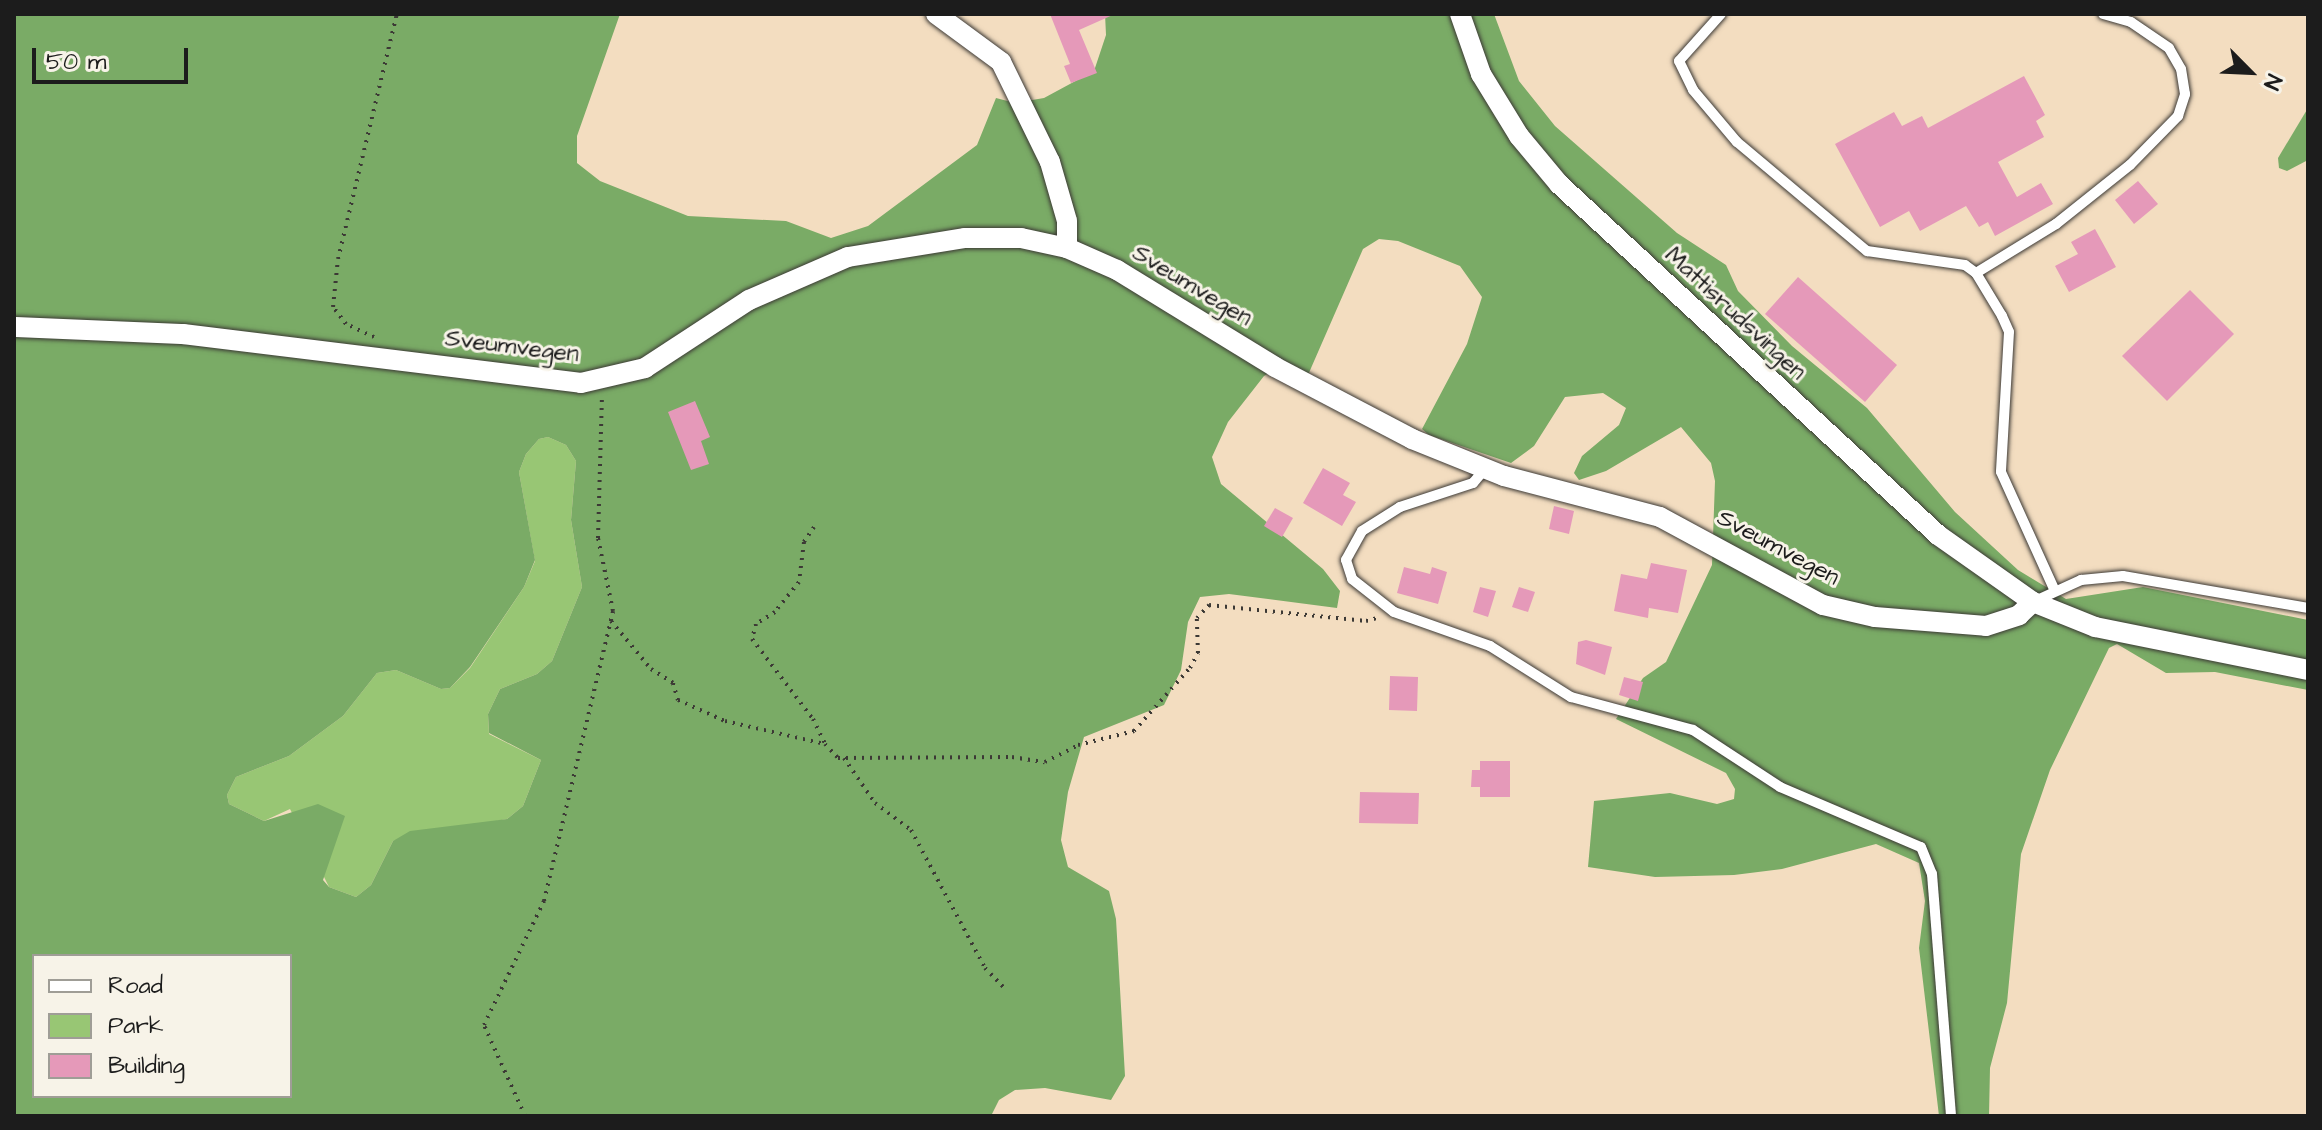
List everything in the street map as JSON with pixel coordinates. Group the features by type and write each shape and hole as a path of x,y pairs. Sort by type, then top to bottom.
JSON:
{"street":[{"path":"936,14 1001,62 1050,162 1067,221 1067,248"},
{"name":"Mattisrudsvingen","path":"1460,14 1481,74 1519,136 1559,184 1938,535 2033,602"},
{"name":"Sveumvegen","path":"14,327 183,334 391,357 526,380 603,381 645,368 749,300 848,257 996,237 1067,248 1141,284 1346,406 1484,470 1660,517 1802,596 1850,612 1986,626 2019,615 2033,602"},
{"path":"2033,602 2095,627 2308,670"}],"lane":[{"path":"1721,14 1679,61 1693,90 1737,142 1867,251 1952,263 1976,273 2009,332 2001,472 2054,589"},
{"path":"1976,273 2056,224 2130,165 2178,116 2185,94 2181,69 2169,48 2131,22 2103,14"},
{"path":"1484,470 1463,488 1384,515 1353,542 1346,560 1352,579 1394,612 1490,646 1583,702 1693,730 1780,787 1921,847 1932,874 1951,1116"},
{"path":"2033,602 2054,589 2123,576 2308,608"}],"path":[{"path":"391,357 384,345 337,317 333,307 338,259 397,14"},
{"path":"525,1116 484,1025 544,901 611,621 598,538 603,381"},
{"path":"814,527 804,542 799,582 775,612 756,624 752,639 813,719 825,744"},
{"path":"844,758 1012,757 1045,762 1078,745 1134,731 1190,668 1198,653 1197,618 1209,605 1366,621 1394,612"},
{"path":"611,621 651,669 673,683 678,700 725,721 825,744 844,758 875,803 911,830 985,968 1004,988"}],"green space":[{"path":"14,14 620,14 577,136 577,163 600,181 688,216 786,221 831,238 868,226 977,145 996,98 1015,103 1044,98 1094,71 1106,35 1105,14 1494,14 1519,81 1555,126 1677,233 1726,265 1738,291 1792,346 1867,408 1955,512 2018,570 2066,599 2143,587 2308,620 2308,690 2215,672 2166,673 2117,644 2109,648 2050,770 2021,854 2007,1003 1990,1068 1989,1116 1939,1116 1919,948 1925,901 1919,863 1876,844 1782,869 1734,875 1655,877 1588,867 1594,801 1670,793 1717,804 1734,799 1735,789 1726,773 1616,719 1643,678 1666,662 1712,565 1715,481 1711,463 1681,427 1606,471 1579,480 1574,473 1582,456 1619,425 1626,408 1603,393 1565,397 1534,446 1511,463 1429,435 1422,429 1467,344 1482,297 1460,266 1398,241 1379,239 1363,249 1308,375 1272,371 1264,376 1228,422 1212,457 1221,484 1323,569 1340,591 1337,608 1229,594 1200,597 1188,622 1181,670 1164,705 1084,737 1068,792 1061,840 1068,867 1109,891 1116,919 1125,1076 1111,1100 1045,1088 1015,1090 999,1100 991,1116 14,1116","holes":["548,437 566,445 576,461 571,520 582,587 552,661 537,674 500,689 488,714 489,733 541,760 523,806 507,819 410,831 393,841 371,885 356,897 329,887 323,880 345,816 318,804 264,821 229,804 227,795 236,777 289,756 343,716 377,673 396,670 441,689 450,688 470,667 524,587 535,560 519,472 526,454 539,439"]},
{"path":"2308,108 2308,160 2287,171 2279,168 2278,158"},
{"path":"548,437 566,445 576,461 571,520 582,587 552,661 537,674 500,689 488,714 489,734 541,760 523,806 507,819 393,841 371,885 356,897 329,887 290,809 264,821 229,804 227,795 236,777 289,756 343,716 377,673 396,670 441,689 450,688 470,668 524,587 535,561 519,472 526,454 539,439"}],"building":[{"path":"1050,14 1115,14 1079,30 1097,73 1071,83 1064,66 1070,64"},
{"path":"2024,76 2045,115 2036,121 2044,137 1998,162 2017,197 2041,183 2053,204 1995,236 1988,222 1979,227 1966,206 1920,231 1909,211 1880,227 1835,144 1894,112 1902,126 1922,116 1928,128"},
{"path":"2138,181 2158,204 2134,224 2115,200"},
{"path":"2095,229 2116,267 2069,292 2055,266 2078,254 2071,242"},
{"path":"1798,277 1897,365 1865,402 1765,314"},
{"path":"2190,290 2234,334 2167,401 2122,356"},
{"path":"695,401 710,437 701,441 709,464 691,470 668,412"},
{"path":"1323,468 1350,483 1343,495 1356,502 1342,526 1303,503"},
{"path":"1554,506 1574,511 1569,534 1549,529"},
{"path":"1275,508 1293,518 1282,537 1264,526"},
{"path":"1651,563 1687,570 1678,613 1649,608 1648,618 1614,611 1621,574 1647,579"},
{"path":"1404,567 1430,574 1432,567 1447,572 1438,604 1397,593"},
{"path":"1480,587 1496,591 1488,617 1473,612"},
{"path":"1519,587 1535,592 1528,612 1512,607"},
{"path":"1586,640 1612,647 1605,675 1576,664 1578,642"},
{"path":"1390,676 1418,677 1417,711 1389,710"},
{"path":"1624,677 1643,682 1638,701 1619,695"},
{"path":"1480,761 1510,761 1510,797 1480,797 1480,787 1471,787 1472,770 1480,770"},
{"path":"1360,792 1419,793 1418,824 1359,823"}]}
